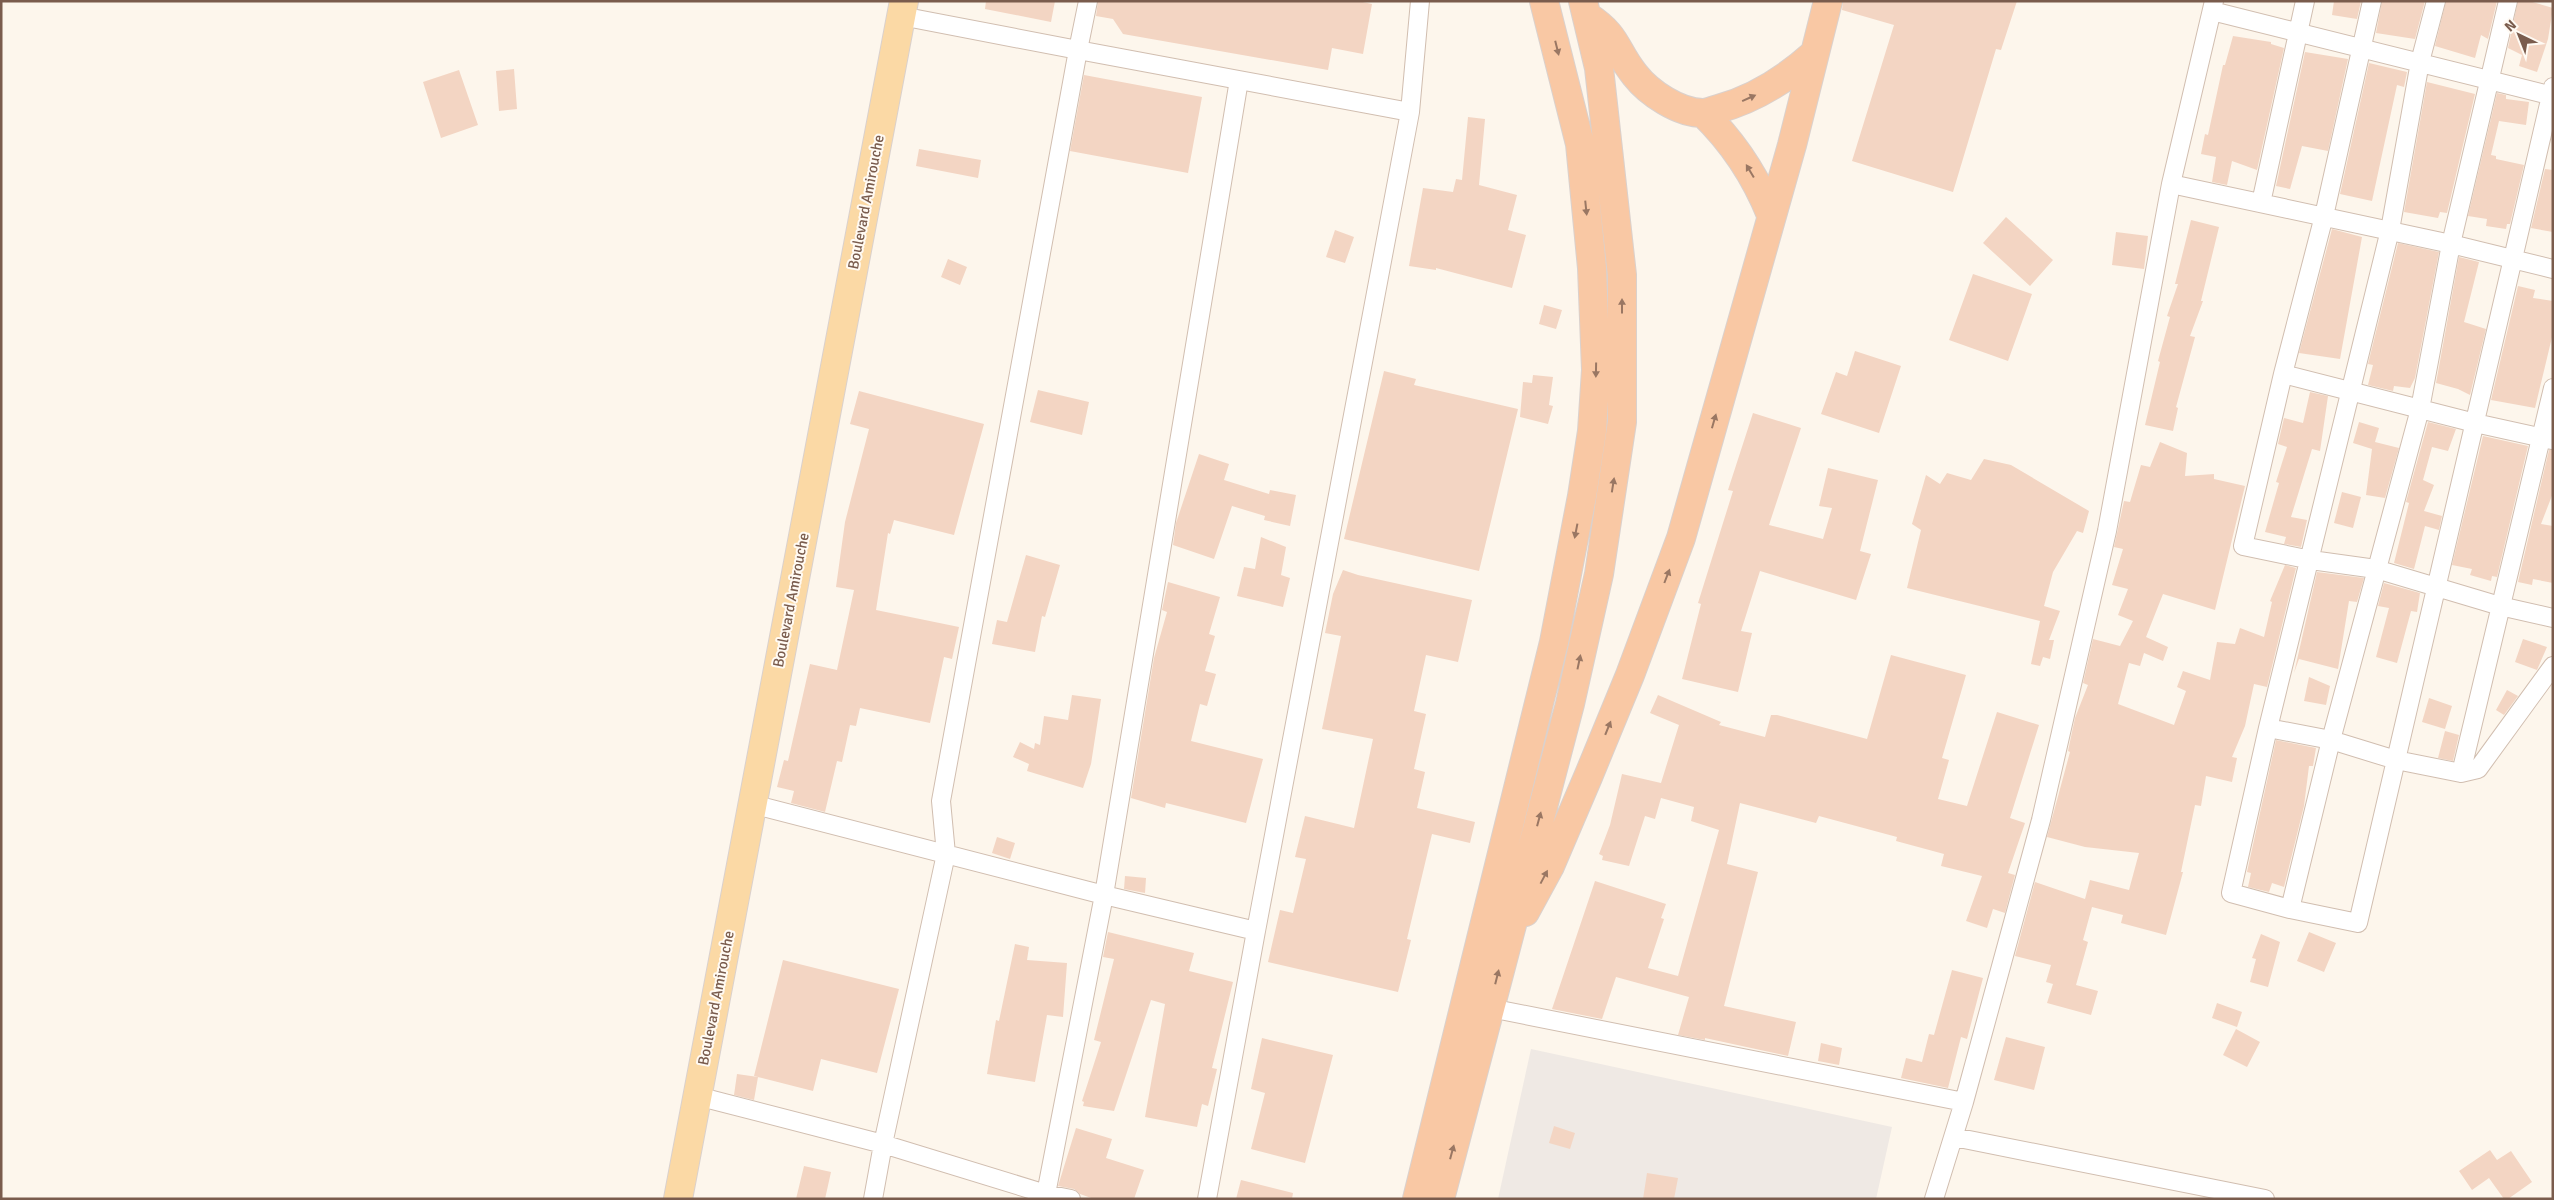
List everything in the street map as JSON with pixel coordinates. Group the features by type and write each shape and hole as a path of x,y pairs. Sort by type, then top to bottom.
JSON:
{"highway":[{"path":"1417,1199 1554,642 1582,496 1592,431 1596,370 1592,268 1580,144 1544,1"},
{"path":"1504,951 1550,866 1630,675 1681,538 1771,215 1828,1"},
{"path":"1585,9 1609,32 1633,74 1646,88 1668,102 1703,113 1727,138 1744,160 1771,215"},
{"path":"1440,1199 1572,695 1599,574 1622,422 1622,275 1599,68 1585,9"},
{"path":"1703,113 1728,106 1759,93 1795,71 1814,54"}],"main road":[{"name":"Boulevard Amirouche","path":"678,1199 902,9"}],"street":[{"path":"873,1199 883,1144 946,854 941,801 1088,1"},
{"path":"1207,1199 1410,112 1420,1"},
{"path":"2261,203 2305,1"},
{"path":"2372,1 2324,216 2283,374 2243,546 2310,560 2376,569 2500,606 2553,618"},
{"path":"1934,1199 1964,1102 2041,820 2107,531 2171,184 2213,6 2298,33 2420,62 2489,81 2552,93 2358,923 2290,909 2231,893 2268,728 2390,230 2420,62 2436,1"},
{"path":"2290,909 2331,740 2420,409 2451,244 2508,1"},
{"path":"902,9 1078,50 1410,112"},
{"path":"1045,1196 1104,895 1239,80"},
{"path":"2171,184 2390,230 2553,269"},
{"path":"2283,374 2475,423 2547,438"},
{"path":"2461,773 2500,606 2547,438 2553,388"},
{"path":"2268,728 2331,740 2396,760 2461,773 2478,769 2553,666"},
{"path":"752,804 1104,895 1256,931"},
{"path":"1490,1008 1964,1102"},
{"path":"697,1096 883,1144 1045,1196 1071,1199"},
{"path":"1954,1137 2265,1199"}],"shaded area":[{"path":"1531,1049 1892,1127 1876,1199 1498,1199"}],"building":[{"path":"986,1 1055,1 1051,22 985,9"},
{"path":"1098,1 1358,1 1372,4 1363,54 1332,48 1328,70 1123,34 1113,19 1096,16"},
{"path":"1843,1 2017,1 2001,50 1996,49 1953,192 1852,161 1894,25 1842,10"},
{"path":"2334,1 2361,1 2357,19 2332,15"},
{"path":"2382,1 2425,1 2415,39 2376,33"},
{"path":"2446,1 2497,1 2488,39 2481,35 2475,58 2435,46"},
{"path":"2518,1 2529,1 2553,8 2548,39 2537,72 2519,66 2522,55 2508,48"},
{"path":"2233,36 2271,42 2271,44 2284,48 2257,170 2232,161 2227,185 2212,182 2216,157 2201,154 2205,134 2208,135 2223,65 2225,65"},
{"path":"2305,52 2348,59 2328,151 2302,146 2290,189 2276,186"},
{"path":"2369,63 2407,72 2404,87 2397,85 2372,201 2340,194"},
{"path":"514,69 517,109 499,111 496,71"},
{"path":"459,70 478,125 441,138 423,82"},
{"path":"1084,75 1202,97 1188,173 1070,151"},
{"path":"2427,82 2475,94 2447,213 2440,212 2438,218 2404,212"},
{"path":"2497,93 2506,95 2506,99 2529,102 2526,125 2499,121 2491,155 2496,156 2496,159 2524,165 2510,224 2507,224 2506,229 2486,226 2487,219 2468,216"},
{"path":"1468,117 1485,119 1479,185 1517,195 1508,230 1526,235 1512,288 1436,268 1436,270 1409,266 1423,188 1453,192 1456,179 1462,180"},
{"path":"919,149 981,160 978,178 916,166"},
{"path":"2545,169 2553,170 2553,232 2531,228"},
{"path":"2006,217 2053,260 2030,286 1983,243"},
{"path":"2191,220 2219,227 2201,301 2203,301 2190,336 2195,337 2176,407 2178,408 2173,431 2145,425 2160,362 2158,361 2170,317 2167,316 2178,284 2175,284"},
{"path":"2332,229 2362,237 2340,359 2299,353"},
{"path":"1335,230 1354,237 1345,263 1326,257"},
{"path":"2116,232 2148,236 2144,269 2112,265"},
{"path":"2398,243 2439,252 2415,378 2410,388 2394,386 2393,391 2368,385 2373,365 2368,364"},
{"path":"2459,257 2479,262 2464,322 2486,329 2470,395 2458,389 2436,383"},
{"path":"948,259 967,267 960,285 941,277"},
{"path":"1973,274 2032,294 2008,361 1949,340"},
{"path":"2518,286 2535,290 2533,298 2553,301 2553,333 2535,408 2491,400"},
{"path":"1544,305 1562,310 1556,329 1539,324"},
{"path":"1855,351 1901,366 1879,433 1821,414 1836,372 1847,376"},
{"path":"1384,371 1416,379 1414,385 1518,409 1479,571 1344,539"},
{"path":"1533,375 1553,377 1549,405 1553,406 1548,424 1520,417 1523,382 1532,383"},
{"path":"1038,390 1089,402 1082,435 1030,422"},
{"path":"859,391 984,424 954,535 894,520 890,534 888,533 876,610 959,627 952,659 944,657 930,723 860,708 856,726 850,725 842,762 837,761 825,812 791,803 794,791 777,787 784,760 788,761 810,664 837,670 854,590 836,587 845,522 869,429 850,424"},
{"path":"2310,392 2328,396 2320,451 2312,449 2291,517 2307,520 2301,547 2284,544 2286,537 2265,532 2279,483 2276,482 2287,447 2278,444 2284,418 2303,423"},
{"path":"1753,413 1801,428 1769,525 1823,539 1832,508 1819,506 1828,468 1878,480 1860,551 1871,554 1856,600 1760,571 1741,631 1752,633 1738,692 1682,679 1701,604 1698,603 1733,491 1728,490"},
{"path":"2359,422 2379,428 2375,442 2399,448 2385,498 2366,495 2372,449 2353,443"},
{"path":"2428,422 2456,429 2448,451 2432,447 2423,480 2434,485 2424,511 2442,516 2439,530 2425,526 2414,569 2394,563 2409,503 2406,502"},
{"path":"2483,436 2528,446 2497,577 2492,576 2491,581 2470,575 2472,569 2452,565"},
{"path":"2160,442 2187,453 2185,476 2214,474 2214,479 2245,486 2215,610 2163,594 2146,637 2168,647 2163,661 2144,653 2140,666 2129,663 2118,704 2174,725 2186,691 2177,687 2183,671 2210,680 2217,642 2235,644 2240,628 2264,637 2272,602 2270,601 2285,565 2296,568 2267,687 2254,684 2245,726 2232,757 2237,758 2232,782 2206,776 2201,806 2195,805 2181,872 2183,872 2166,935 2121,923 2123,915 2092,907 2083,940 2088,942 2076,985 2098,991 2091,1015 2047,1003 2053,984 2046,982 2051,965 2015,956 2035,882 2085,899 2090,880 2129,890 2139,853 2085,847 2047,837 2070,752 2068,751 2075,718 2088,685 2083,683 2093,639 2120,646 2133,621 2118,615 2128,589 2112,585 2123,549 2114,547 2124,501 2130,502 2141,465 2150,467"},
{"path":"2549,450 2553,450 2553,493 2541,524 2553,526 2553,583 2533,579 2532,585 2518,582"},
{"path":"1199,454 1229,464 1224,480 1269,494 1270,490 1296,495 1290,526 1264,520 1265,516 1232,506 1214,559 1173,545 1176,523"},
{"path":"1984,459 2011,465 2089,511 2083,533 2077,531 2053,572 2044,606 2060,611 2049,640 2054,640 2050,659 2043,657 2040,666 2031,664 2040,621 1907,588 1921,530 1912,524 1926,475 1940,484 1947,473 1971,480"},
{"path":"2342,492 2361,497 2353,528 2334,523"},
{"path":"1261,537 1286,547 1281,575 1290,578 1283,607 1237,596 1244,567 1255,569"},
{"path":"1026,555 1060,565 1045,617 1042,616 1035,652 992,644 997,620 1007,622"},
{"path":"1343,570 1472,600 1458,662 1426,655 1414,711 1426,714 1414,769 1425,772 1417,808 1475,822 1470,843 1432,834 1407,939 1411,940 1398,992 1268,962 1280,910 1293,913 1306,859 1295,857 1305,816 1354,828 1373,739 1322,729 1341,636 1325,633 1333,594"},
{"path":"2317,572 2364,578 2357,602 2349,601 2338,669 2299,659 2294,673"},
{"path":"1168,582 1220,597 1209,634 1215,636 1205,671 1216,674 1207,706 1200,704 1191,741 1263,759 1246,823 1166,803 1165,808 1131,798 1154,658 1167,612 1162,610"},
{"path":"2384,583 2420,593 2417,612 2411,611 2397,663 2376,657 2389,608 2378,606"},
{"path":"2523,639 2547,647 2537,670 2515,662"},
{"path":"1891,655 1966,675 1942,758 1949,760 1938,799 1967,806 1997,712 2039,725 2010,818 2025,823 2008,873 2015,875 2005,913 1993,909 1987,928 1966,921 1982,876 1941,866 1944,854 1896,841 1897,837 1819,816 1816,823 1740,803 1727,864 1758,872 1724,1006 1796,1022 1788,1056 1705,1038 1705,1040 1678,1035 1689,997 1616,977 1602,1019 1552,1009 1595,881 1666,904 1661,918 1664,919 1648,968 1678,976 1719,830 1691,821 1694,807 1661,798 1655,819 1645,816 1629,866 1602,860 1603,856 1599,854 1610,825 1622,774 1661,783 1679,725 1650,713 1658,695 1721,722 1719,725 1765,737 1771,715 1777,715 1867,739"},
{"path":"2309,677 2330,686 2326,705 2304,701"},
{"path":"2507,690 2518,696 2504,715 2496,710"},
{"path":"1072,695 1101,699 1091,764 1083,788 1027,771 1029,764 1013,757 1020,742 1034,749 1035,743 1040,745 1044,716 1068,720"},
{"path":"2429,698 2452,706 2445,729 2422,722"},
{"path":"2445,731 2459,735 2453,761 2438,758"},
{"path":"2276,740 2316,748 2313,766 2309,766 2304,806 2284,887 2272,883 2269,892 2248,887 2251,873 2247,872"},
{"path":"997,837 1015,843 1010,859 992,853"},
{"path":"1125,876 1146,878 1145,893 1124,889"},
{"path":"1108,932 1194,953 1189,971 1233,982 1212,1068 1217,1069 1208,1106 1202,1104 1197,1127 1145,1117 1165,1004 1151,1000 1114,1111 1083,1106 1084,1102 1082,1101 1101,1042 1094,1040 1114,959 1103,957"},
{"path":"2309,932 2336,943 2324,972 2297,961"},
{"path":"2261,934 2280,942 2268,987 2250,982 2256,959 2252,958"},
{"path":"1015,944 1029,947 1027,960 1067,963 1063,1017 1047,1015 1035,1082 987,1074 996,1020 999,1021"},
{"path":"783,960 899,989 877,1073 821,1059 813,1091 754,1076"},
{"path":"1952,970 1983,978 1967,1039 1961,1037 1948,1088 1901,1078 1906,1058 1922,1062 1929,1034 1934,1035"},
{"path":"2217,1003 2242,1012 2237,1027 2212,1018"},
{"path":"2236,1029 2260,1042 2247,1067 2223,1055"},
{"path":"2006,1037 2045,1047 2034,1090 1994,1080"},
{"path":"1262,1038 1333,1055 1305,1163 1251,1149 1265,1093 1251,1089"},
{"path":"1821,1043 1842,1048 1839,1065 1818,1061"},
{"path":"737,1074 758,1077 754,1100 734,1095"},
{"path":"1554,1126 1575,1133 1570,1149 1549,1143"},
{"path":"1076,1128 1112,1139 1106,1158 1144,1170 1134,1199 1094,1199 1080,1194 1074,1189 1058,1186"},
{"path":"2490,1150 2497,1160 2511,1151 2532,1182 2508,1199 2504,1199 2489,1178 2472,1190 2459,1171"},
{"path":"804,1166 831,1172 825,1199 796,1199"},
{"path":"1647,1173 1678,1178 1674,1199 1643,1199"},
{"path":"1241,1180 1293,1193 1292,1199 1236,1199"}]}
